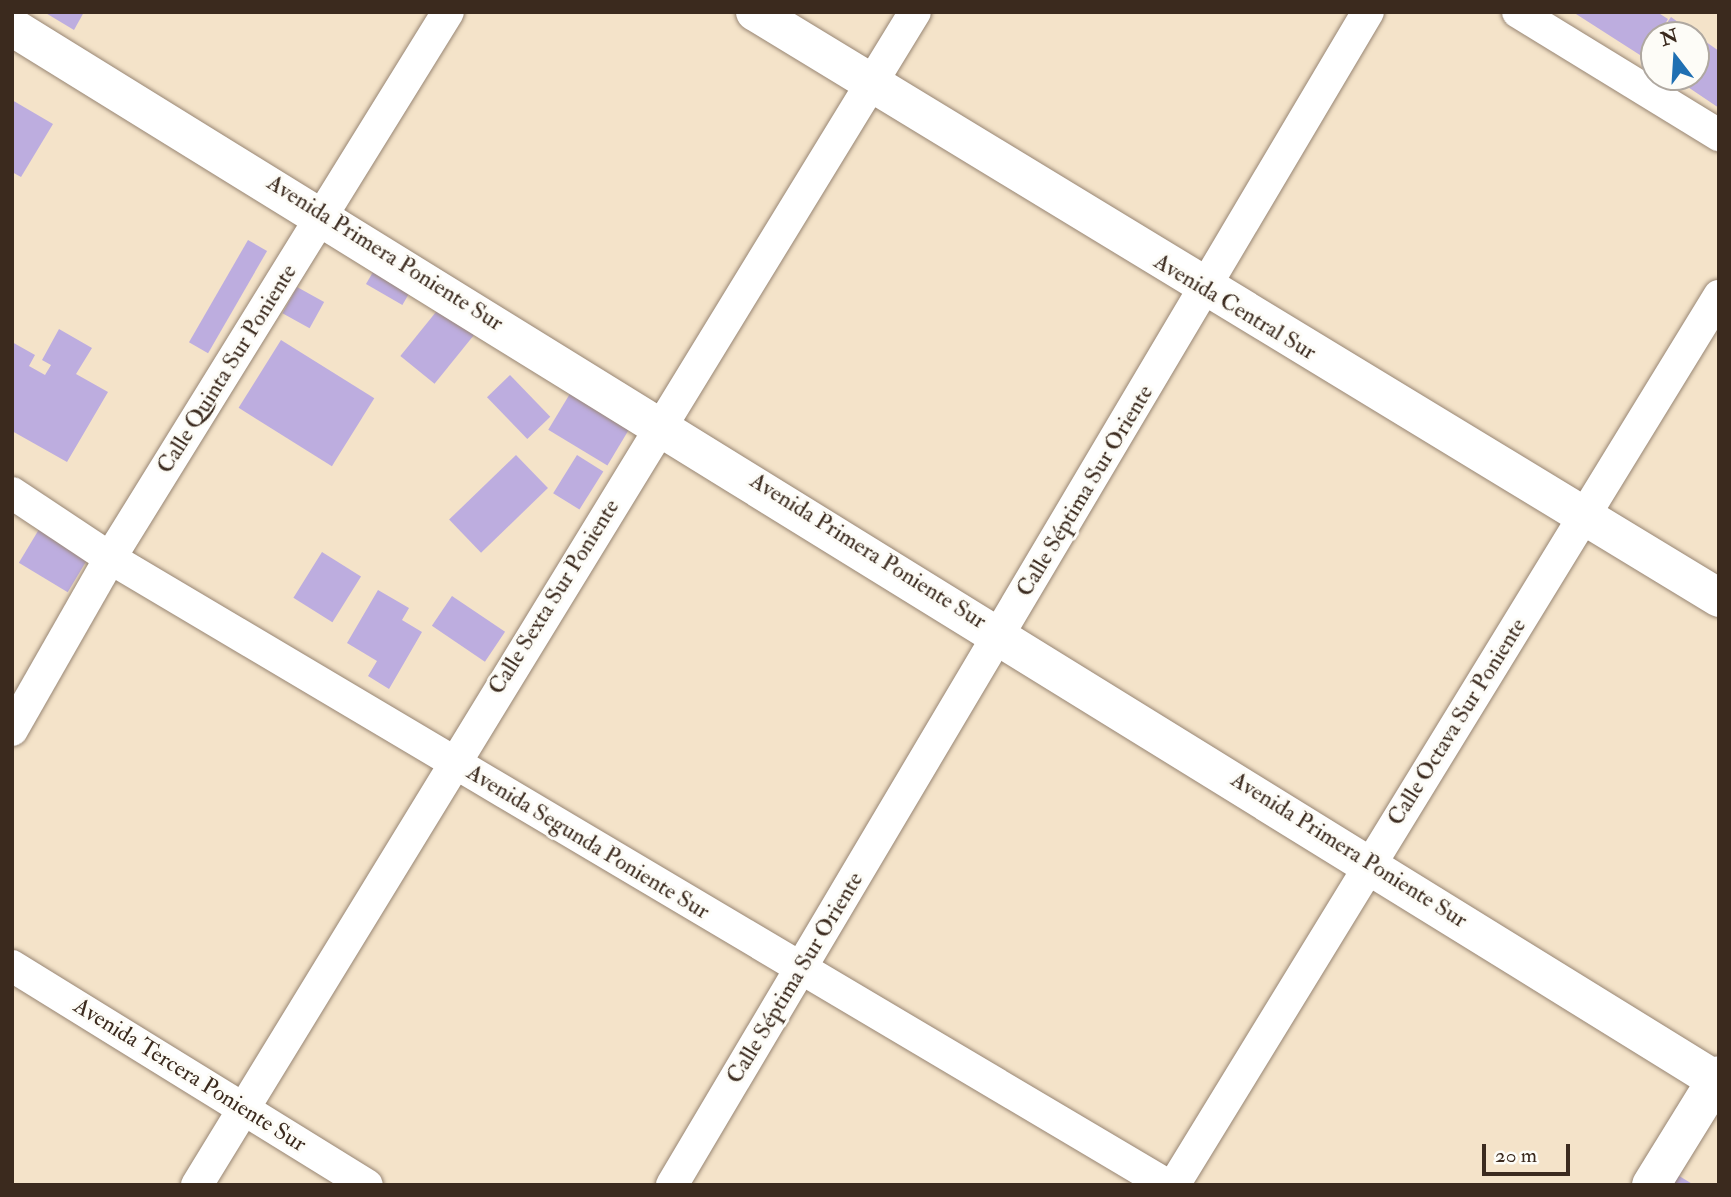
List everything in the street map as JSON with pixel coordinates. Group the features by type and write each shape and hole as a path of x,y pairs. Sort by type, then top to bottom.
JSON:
{"street":[{"name":"Calle Quinta Sur Poniente","path":"12,730 110,558 448,12"},
{"name":"Avenida Central Sur","path":"754,12 1205,290 1719,597"},
{"name":"Calle Sexta Sur Poniente","path":"197,1185 453,761 915,12"},
{"name":"Calle Séptima Sur Oriente","path":"672,1185 1368,12"},
{"path":"1518,12 1719,135"},
{"name":"Avenida Primera Poniente Sur","path":"12,27 323,214 1718,1079"},
{"name":"Calle Octava Sur Poniente","path":"1174,1185 1719,296"},
{"name":"Avenida Segunda Poniente Sur","path":"12,493 110,558 1167,1185"},
{"name":"Avenida Tercera Poniente Sur","path":"12,965 367,1185"},
{"path":"1651,1185 1718,1079"}],"building":[{"path":"44,12 84,12 74,30"},
{"path":"1657,12 1668,19 1640,21 1640,55 1576,14"},
{"path":"1710,45 1719,51 1719,108 1694,91 1710,91"},
{"path":"12,100 53,124 21,177 12,172"},
{"path":"248,240 267,251 208,353 189,342"},
{"path":"377,265 413,286 402,305 366,284"},
{"path":"297,287 324,302 310,328 282,313"},
{"path":"440,307 474,335 435,384 400,356"},
{"path":"59,329 92,348 76,374 108,392 67,462 12,431 12,342 35,355 29,366 45,375 51,365 42,360"},
{"path":"281,340 374,398 332,466 239,408"},
{"path":"510,375 550,417 527,439 487,397"},
{"path":"574,387 633,423 607,465 548,430"},
{"path":"516,455 548,488 481,553 449,520"},
{"path":"577,455 603,471 579,510 553,493"},
{"path":"41,526 90,555 68,592 19,563"},
{"path":"322,552 361,576 332,622 293,598"},
{"path":"378,590 409,608 402,620 422,632 389,689 368,676 377,661 347,643"},
{"path":"452,596 505,632 485,662 432,626"},
{"path":"1676,1174 1694,1185 1670,1185"}]}
